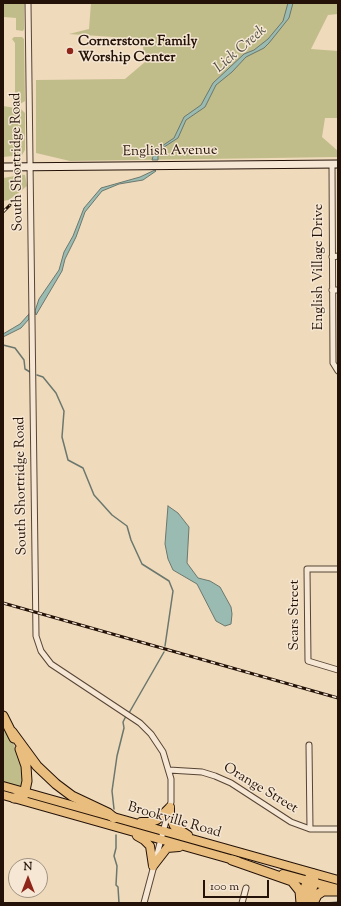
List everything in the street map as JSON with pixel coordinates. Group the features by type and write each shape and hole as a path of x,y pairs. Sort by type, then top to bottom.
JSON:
{"highway":[{"path":"3,716 22,752 26,766 27,781 25,793 22,796 14,798"},
{"path":"12,732 37,766 56,784 81,801 108,813 114,818"},
{"path":"232,860 292,881 300,891 301,903"},
{"path":"301,903 311,879"},
{"path":"308,903 311,879"},
{"path":"313,903 317,895 323,891 338,890"}],"main road":[{"name":"Brookville Road","path":"3,786 132,823 190,848 232,860 311,879 338,880"},
{"name":"Brookville Road","path":"3,795 128,831 161,835 202,843 311,879 338,890"},
{"path":"132,823 154,821 170,807"},
{"path":"170,807 170,817 174,826 183,833 202,843"},
{"path":"128,831 148,844 151,849 153,866"},
{"path":"153,866 162,852 167,848 190,848"}],"street":[{"name":"South Shortridge Road","path":"28,3 36,636 42,652 51,664 134,719 151,734 160,745 169,770 172,786 170,807 161,835 144,903"},
{"name":"English Avenue","path":"3,166 335,164"},
{"name":"English Village Drive","path":"335,164 332,290 335,339 333,364 337,370"},
{"path":"332,256 338,256"},
{"path":"332,290 338,290"},
{"name":"Sears Street","path":"338,569 307,569 308,661 338,670"},
{"path":"308,745 310,829"},
{"name":"Orange Street","path":"169,770 202,772 220,777 291,822 310,829 338,829"},
{"path":"242,903 246,888"}],"shaded area":[{"path":"3,3 24,3 23,31 16,30 16,18 4,17"},
{"path":"91,3 338,3 338,14 328,15 311,49 338,51 338,118 325,118 322,137 338,151 338,157 70,161 36,153 36,80 125,79 145,62 142,39 69,34 89,29"},
{"path":"14,37 22,37 24,39 25,101 20,104 17,104 15,101 15,43 12,39"},
{"path":"3,106 21,109 25,113 25,150 22,155 3,157"},
{"path":"17,174 25,175 27,186 9,200 3,201 3,178 15,176"},
{"path":"3,723 21,759 24,777 21,788 3,783"}],"water":[{"name":"Lick Creek","path":"288,3 293,3 289,18 269,43 264,48 246,57 232,72 216,85 205,107 186,120 178,138 161,149 158,153 158,160 152,160 154,153 159,148 174,138 184,117 201,105 213,83 244,54 254,50 268,39 283,21"},
{"path":"155,170 156,171 143,180 119,184 102,191 85,212 76,237 65,259 62,271 36,315 35,311 39,299 59,270 64,252 73,236 84,208 101,188 140,177"},
{"path":"29,314 29,319 21,328 3,337 3,334 20,324"},
{"path":"168,506 178,513 189,527 187,563 198,578 210,581 220,587 231,607 231,624 225,626 216,621 197,584 173,570 168,559 165,544"}],"waterway":[{"path":"3,345 15,348 24,360 25,369 30,372"},
{"path":"37,375 43,377 56,393 64,411 62,437 68,460 83,468 94,495 112,515 127,526 131,540 142,564 169,581 173,591 165,646"},
{"path":"129,713 164,652"},
{"path":"114,809 112,791 117,756 124,728 123,722 126,716"},
{"path":"116,835 116,848 114,856 117,866 116,885 118,887 119,903"},
{"path":"327,903 338,902"}],"railway":[{"path":"3,212 10,205"},
{"path":"3,603 338,698"}],"place":[{"name":"Cornerstone Family Worship Center","path":"70,51"}]}
